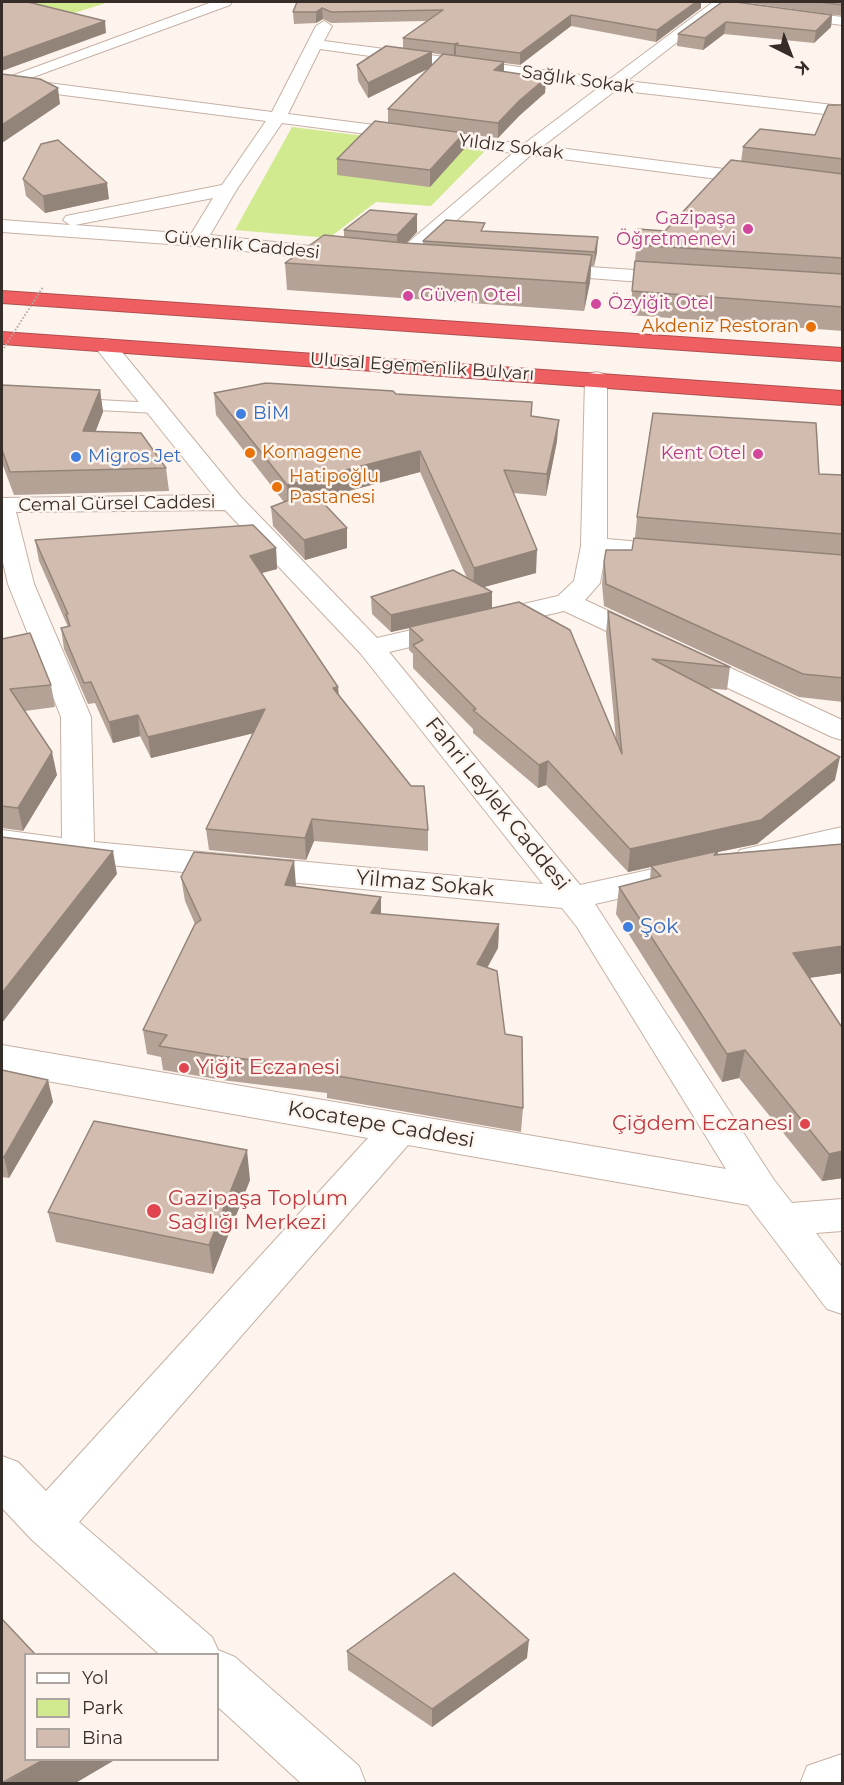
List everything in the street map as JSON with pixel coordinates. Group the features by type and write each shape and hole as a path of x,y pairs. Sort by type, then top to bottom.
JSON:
{"highway":[{"name":"Ulusal Egemenlik Bulvarı","path":"2,297 843,355"},
{"name":"Ulusal Egemenlik Bulvarı","path":"2,338 843,398"}],"street":[{"path":"5,81 225,2"},
{"path":"701,2 741,7"},
{"path":"404,262 411,250 528,149 721,3"},
{"path":"775,12 843,21"},
{"path":"197,240 228,189 278,117 324,26"},
{"name":"Sağlık Sokak","path":"315,44 615,85 843,111"},
{"name":"Yıldız Sokak","path":"5,81 843,190"},
{"path":"33,228 228,189"},
{"name":"Güvenlik Caddesi","path":"2,226 197,240 427,263"},
{"path":"520,269 693,280"},
{"name":"Fahri Leylek Caddesi","path":"105,346 232,502 371,648 590,919 760,1191 843,1297"},
{"path":"371,648 567,603 587,583 594,546 596,379"},
{"name":"Cemal Gürsel Caddesi","path":"2,506 232,502"},
{"path":"2,506 21,584 76,717 78,851"},
{"path":"594,546 701,555"},
{"path":"567,603 843,730"},
{"path":"719,865 843,837"},
{"name":"Yilmaz Sokak","path":"2,841 78,851 573,898 685,873"},
{"name":"Kocatepe Caddesi","path":"2,1059 760,1191"},
{"path":"47,1524 400,1128"},
{"path":"784,1221 843,1215"},
{"path":"2,1477 47,1524 194,1653"},
{"path":"219,1675 341,1784"},
{"path":"825,1784 843,1780"}],"lane":[{"path":"2,400 156,408"}],"path":[{"path":"2,351 43,286"}],"green space":[{"path":"2,2 109,2 2,36"},
{"path":"292,127 485,151 431,206 376,202 329,238 235,230"}],"building":[{"path":"2,2 28,2 105,21 2,58"},
{"path":"297,2 696,2 657,30 571,15 520,53 456,45 458,43 403,38 443,10 331,12 322,8 316,12 293,12"},
{"path":"722,2 832,15 816,31 726,22 705,38 678,34"},
{"path":"819,2 843,2 843,5"},
{"path":"386,46 432,52 368,83 357,65"},
{"path":"443,54 504,62 494,70 546,78 498,123 388,109"},
{"path":"2,74 40,79 58,88 2,125"},
{"path":"828,105 843,105 843,159 743,147 760,129 815,135"},
{"path":"375,121 464,133 430,170 337,159"},
{"path":"58,140 107,183 43,196 23,179 41,144"},
{"path":"731,160 843,174 843,258 636,245 638,229 665,231"},
{"path":"370,210 417,214 397,235 344,230"},
{"path":"446,220 485,223 481,231 598,237 595,252 423,241"},
{"path":"324,235 404,243 592,255 586,283 285,263"},
{"path":"635,261 843,274 843,307 632,291"},
{"path":"266,383 532,402 531,416 559,420 547,474 504,470 537,550 474,568 420,451 287,485 214,393"},
{"path":"2,385 100,390 83,431 141,433 166,468 10,472 2,450"},
{"path":"653,413 816,423 819,474 843,475 843,534 637,517"},
{"path":"312,491 347,528 304,540 271,507"},
{"path":"253,525 276,548 250,556 338,687 333,688 411,786 424,786 428,830 312,819 305,838 206,829 265,709 148,737 138,715 109,722 91,682 84,683 61,628 70,626 66,614 68,614 35,540"},
{"path":"634,538 843,555 843,678 803,674 606,584 604,562 606,550 632,550"},
{"path":"453,570 492,592 391,615 371,597"},
{"path":"519,602 570,630 622,754 608,611 730,667 652,659 840,757 761,820 630,849 548,761 539,765 473,710 476,709 413,645 423,640 409,627"},
{"path":"30,633 51,685 10,689 52,752 18,808 2,806 2,639"},
{"path":"2,837 113,851 2,993"},
{"path":"843,844 843,946 793,953 843,1029 843,1151 829,1154 745,1050 727,1054 619,887 661,876 651,866 718,851 714,855"},
{"path":"194,852 294,861 285,885 381,897 371,913 499,924 477,964 497,971 505,1034 522,1037 523,1108 326,1074 329,1069 219,1056 159,1046 167,1035 143,1030 195,924 201,920 181,877"},
{"path":"2,1070 48,1080 4,1157 2,1156"},
{"name":"Gazipaşa Toplum Sağlığı Merkezi","path":"94,1121 247,1150 209,1245 48,1212"},
{"path":"454,1573 529,1640 432,1709 347,1651"},
{"path":"2,1619 34,1653 24,1653 24,1761 41,1761 2,1783"}],"place":[{"name":"Gazipaşa Öğretmenevi","path":"748,229"},
{"name":"Güven Otel","path":"408,296"},
{"name":"Özyiğit Otel","path":"596,304"},
{"name":"Akdeniz Restoran","path":"811,327"},
{"name":"BİM","path":"241,414"},
{"name":"Komagene","path":"250,453"},
{"name":"Kent Otel","path":"758,454"},
{"name":"Migros Jet","path":"76,457"},
{"name":"Hatipoğlu Pastanesi","path":"277,487"},
{"name":"Şok","path":"628,927"},
{"name":"Yiğit Eczanesi","path":"184,1068"},
{"name":"Çiğdem Eczanesi","path":"805,1124"},
{"name":"Gazipaşa Toplum Sağlığı Merkezi","path":"154,1211"}]}
